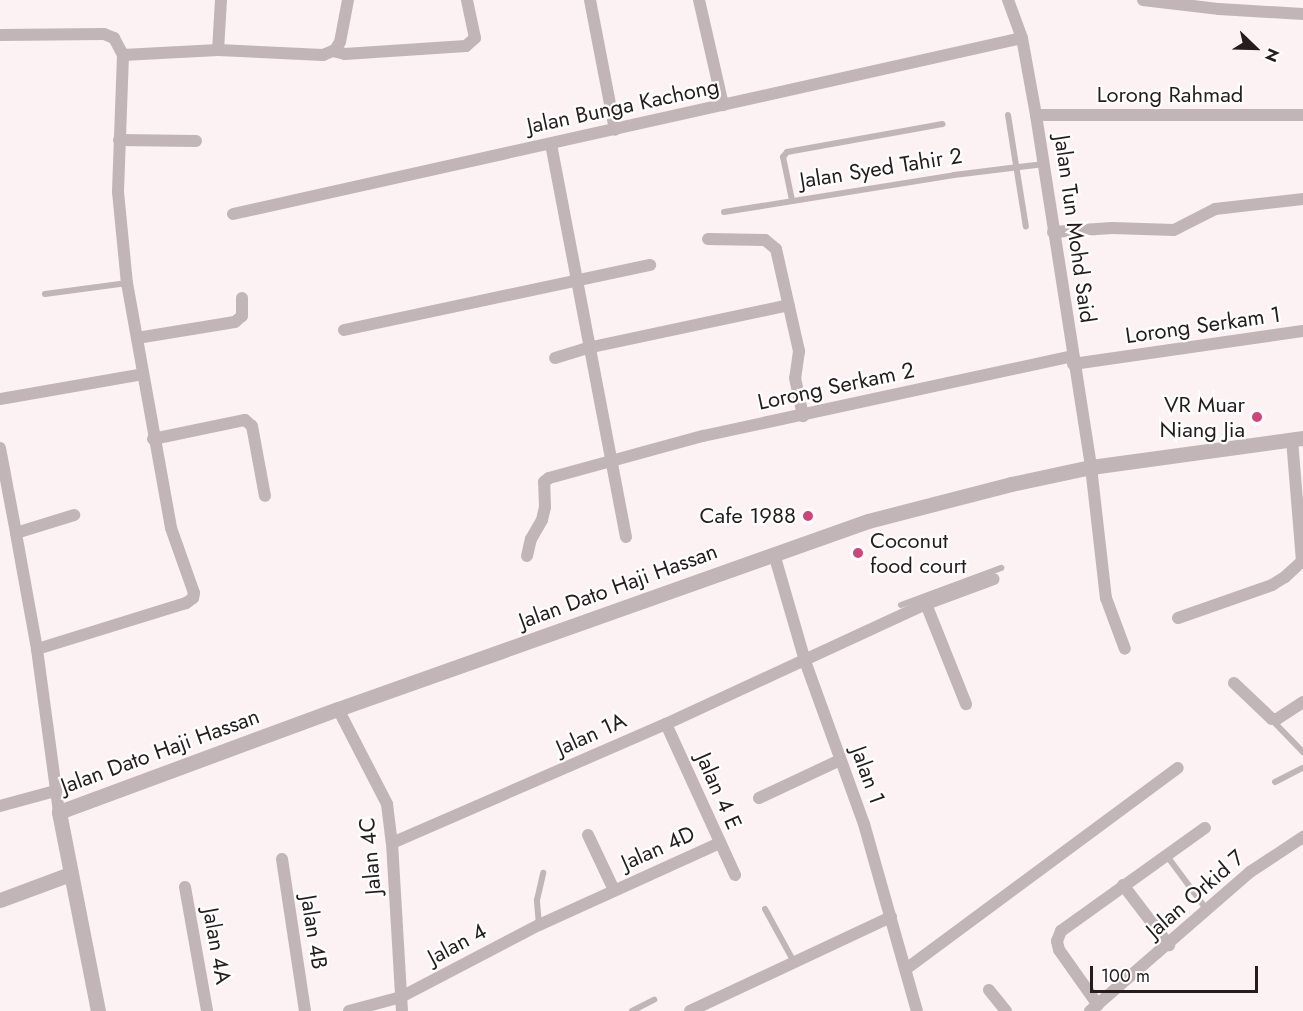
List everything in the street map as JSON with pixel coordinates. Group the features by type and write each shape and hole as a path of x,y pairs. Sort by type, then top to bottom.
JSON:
{"street":[{"path":"218,50 220,0"},
{"path":"123,55 218,50 323,55 333,51 340,42 348,0"},
{"path":"333,51 345,54 466,46 475,38 467,0"},
{"path":"590,0 615,130"},
{"path":"699,0 723,105"},
{"name":"Jalan Tun Mohd Said","path":"1008,0 1022,38 1036,115 1091,467 1107,598 1125,648"},
{"path":"1143,0 1303,14"},
{"path":"0,35 104,34 114,38 123,55 118,140 118,192 128,283 153,439 171,528 194,593 193,598 186,603 37,649"},
{"name":"Jalan Bunga Kachong","path":"233,214 1022,38"},
{"name":"Lorong Rahmad","path":"1036,115 1303,115"},
{"path":"118,140 196,141"},
{"path":"551,144 592,347 610,462 626,537"},
{"path":"1053,232 1112,228 1174,230 1215,209 1303,199"},
{"path":"708,239 765,240 773,244 799,351 795,378 802,416"},
{"path":"344,330 650,265"},
{"path":"137,338 235,322 242,316 242,298"},
{"path":"555,358 592,347 789,305"},
{"name":"Lorong Serkam 1","path":"1073,360 1303,331"},
{"name":"Lorong Serkam 2","path":"527,556 531,539 542,520 545,507 544,482 549,478 703,436 1073,360"},
{"path":"0,399 143,374"},
{"path":"153,439 245,420 249,422 265,496"},
{"path":"1178,618 1272,585 1285,577 1302,561 1297,438"},
{"name":"Jalan Dato Haji Hassan","path":"98,1011 59,812 338,709 868,521 1011,484 1091,467 1297,438"},
{"path":"0,448 37,649 59,812"},
{"path":"16,533 74,515"},
{"name":"Jalan 1","path":"774,554 805,662 864,824 917,1011"},
{"name":"Jalan 1A","path":"392,843 666,724 805,662 967,585 998,573"},
{"path":"926,604 966,704"},
{"path":"1234,683 1272,719 1277,719 1303,702"},
{"name":"Jalan 4C","path":"338,709 387,804 392,843 402,1011"},
{"name":"Jalan 4 E","path":"666,724 735,874"},
{"path":"759,798 840,760"},
{"path":"906,969 1178,768"},
{"path":"0,806 55,791"},
{"path":"1094,1008 1059,950 1057,941 1061,932 1123,885 1206,828"},
{"name":"Jalan 4D","path":"588,835 614,890"},
{"name":"Jalan Orkid 7","path":"1094,1008 1250,872 1303,837"},
{"name":"Jalan 4D","path":"580,905 720,843"},
{"name":"Jalan 4B","path":"282,859 305,1011"},
{"path":"0,900 70,874"},
{"path":"1123,885 1169,945"},
{"name":"Jalan 4A","path":"185,887 207,1011"},
{"name":"Jalan 4","path":"349,1011 401,997 580,905"},
{"path":"690,1011 891,917"},
{"path":"989,990 1006,1011"}],"lane":[{"path":"1008,116 1026,227"},
{"path":"792,200 783,157 787,152 942,124"},
{"name":"Jalan Syed Tahir 2","path":"724,212 1016,166 1044,164"},
{"path":"45,294 128,283"},
{"path":"902,605 967,585"},
{"path":"1272,719 1303,752"},
{"path":"1275,782 1303,768"},
{"path":"1167,855 1208,910"},
{"path":"539,925 537,900 543,873"},
{"path":"765,909 795,962"},
{"path":"632,1011 654,1000"}],"place":[{"name":"VR Muar Niang Jia","path":"1257,417"},
{"name":"Cafe 1988","path":"808,516"},
{"name":"Coconut food court","path":"858,553"}]}
